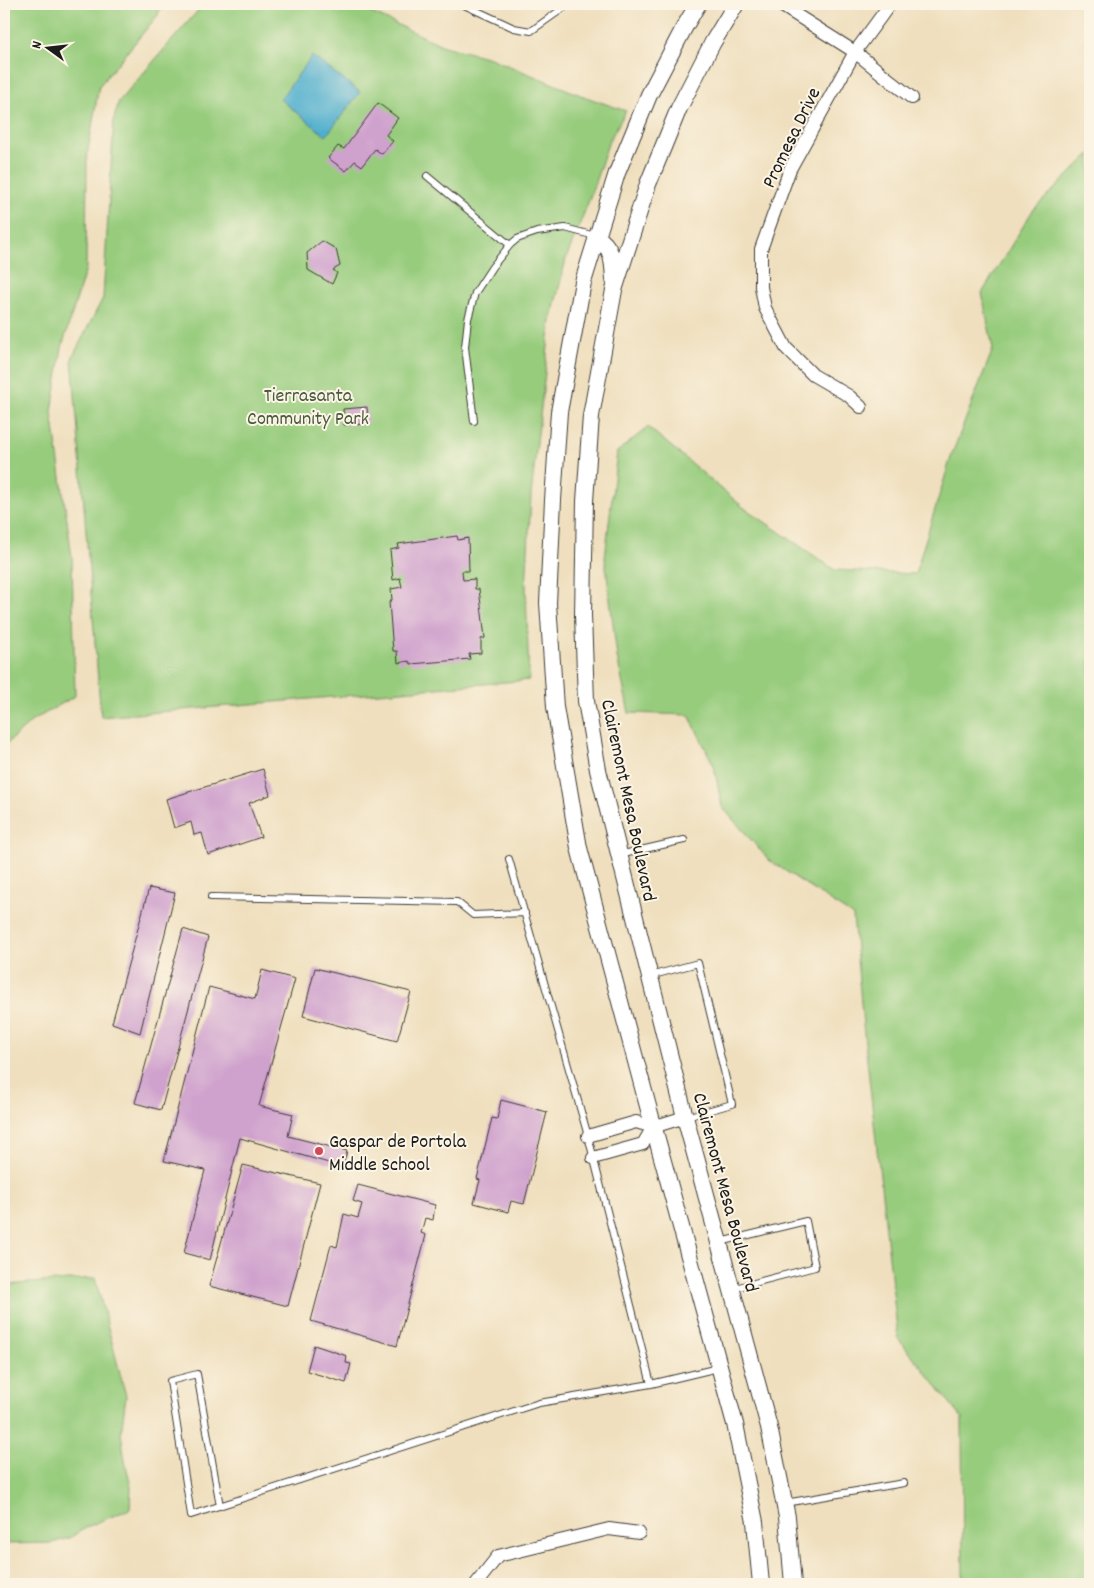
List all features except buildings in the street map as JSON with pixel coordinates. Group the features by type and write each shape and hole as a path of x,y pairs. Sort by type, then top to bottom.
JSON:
{"main road":[{"path":"698,4 649,95 617,173 583,282 559,412 548,604 555,707 580,848 736,1429 755,1522 761,1584"},
{"name":"Clairemont Mesa Boulevard","path":"736,4 713,42 679,108 648,184 614,290 592,416 585,501 582,615 586,702 598,770 685,1117 769,1427 787,1517 793,1584"},
{"path":"596,237 604,241 613,262 614,290"}],"street":[{"path":"779,4 855,52 912,98"},
{"name":"Promesa Drive","path":"861,407 848,396 812,375 786,348 765,308 761,286 761,249 790,169 855,52 890,4"},
{"path":"588,1136 636,1122 654,1127 685,1117"},
{"path":"593,1158 643,1144 654,1127"},
{"path":"476,1584 498,1556 609,1529 639,1533"}],"lane":[{"path":"462,4 514,28 531,31 569,4"},
{"path":"426,176 510,245"},
{"path":"474,421 465,347 468,319 475,293 492,267 516,239 537,232 564,228 584,232 596,237"},
{"path":"618,855 684,840"},
{"path":"509,859 588,1136 651,1384"},
{"path":"211,897 457,902 473,914 525,914"},
{"path":"649,977 698,963 732,1104 685,1117"},
{"path":"719,1243 806,1221 816,1267 731,1289"},
{"path":"220,1506 196,1374 170,1381 191,1516 539,1403 651,1384 719,1368"},
{"path":"784,1503 904,1483"}],"green space":[{"path":"4,4 161,4 158,15 99,86 87,156 86,268 62,347 52,412 72,557 75,696 32,721 4,746"},
{"name":"Tierrasanta Community Park","path":"246,4 329,4 359,7 444,46 490,58 583,96 626,111 609,141 566,259 551,320 531,495 526,589 529,680 101,717 72,358 103,298 114,118 119,101 201,7"},
{"path":"1090,154 1090,1584 963,1584 962,1418 898,1338 863,1024 853,916 769,860 722,807 714,766 689,715 629,713 617,657 605,558 617,452 648,427 743,507 835,570 915,574 952,454 993,349 982,293 1033,210"},
{"path":"95,1278 126,1396 121,1433 131,1487 130,1509 91,1525 69,1538 52,1543 4,1544 4,1285"}],"water":[{"path":"312,56 360,92 326,136 280,99"}],"place":[{"name":"Gaspar de Portola Middle School","path":"319,1151"}]}
